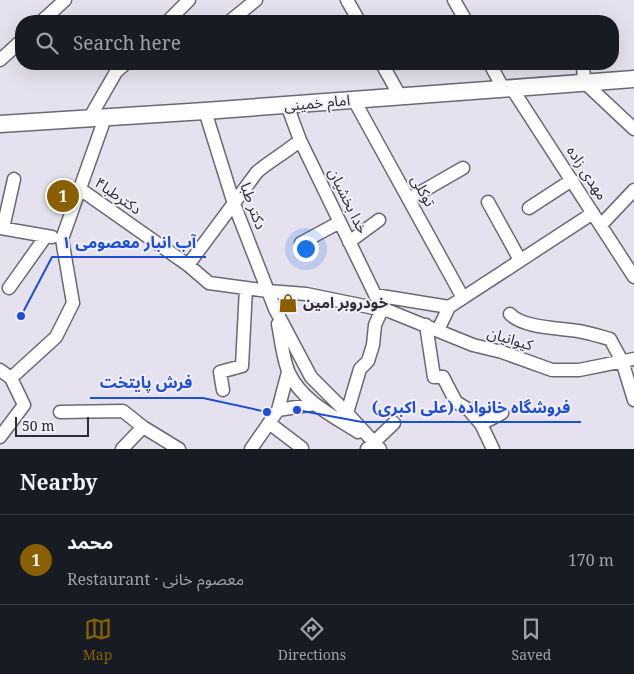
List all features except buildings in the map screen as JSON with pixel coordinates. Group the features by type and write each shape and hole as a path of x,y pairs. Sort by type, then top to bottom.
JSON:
{"main road":[{"name":"امام خمینی","path":"0,124 205,111 634,79"}],"street":[{"path":"49,15 65,0"},
{"path":"174,15 189,0"},
{"path":"237,15 256,0"},
{"path":"347,0 356,15"},
{"path":"454,0 463,15"},
{"path":"0,60 15,46"},
{"path":"11,378 56,337 73,303 62,239 80,189 97,118 118,70"},
{"path":"385,70 400,96"},
{"name":"مهدی زاده","path":"494,70 572,180 634,277"},
{"path":"583,70 584,82 634,129"},
{"name":"توکلی","path":"354,100 463,298"},
{"name":"خدا بخشیان","path":"287,105 300,140 382,309"},
{"name":"دکتر طبا","path":"205,111 234,204 276,310 311,377 348,413 373,447"},
{"path":"188,265 257,172 271,160 287,152 300,140"},
{"path":"409,199 463,168"},
{"path":"14,179 1,228 62,239"},
{"path":"529,208 572,180"},
{"name":"دکترطبا۴","path":"80,189 188,265 209,283 306,294 382,309"},
{"path":"601,225 634,190"},
{"path":"488,202 520,260"},
{"path":"438,330 450,307 593,213"},
{"path":"349,242 379,220"},
{"path":"301,243 340,222"},
{"path":"9,288 46,236"},
{"path":"224,390 220,372 242,366 246,288"},
{"path":"375,296 450,307"},
{"path":"348,413 360,369 368,361 373,345 375,325 382,309"},
{"name":"کیوانیان","path":"382,309 473,345 502,352 552,370 579,370 628,360"},
{"name":"دکتر طبا","path":"276,310 288,372 299,389 373,447"},
{"path":"510,314 514,319 525,322 610,339 628,360 634,400"},
{"path":"426,325 434,377 443,378 456,402 469,410 481,424 493,449"},
{"path":"0,370 11,378 24,405 0,437"},
{"path":"251,449 278,410 288,372"},
{"path":"299,389 311,377"},
{"path":"278,410 316,404"},
{"path":"60,412 123,411 143,427 179,449"},
{"path":"0,420 19,412"},
{"path":"481,424 502,413"},
{"path":"269,423 302,448"},
{"path":"373,447 394,423"},
{"path":"122,449 143,427"}],"place":[{"name":"محمد","path":"63,196"},
{"name":"خودروبر امین","path":"288,303"},
{"name":"آب انبار معصومی ۱","path":"21,316"},
{"name":"فروشگاه خانواده (علی اکبری)","path":"297,410"},
{"name":"فرش پایتخت","path":"267,412"}]}
